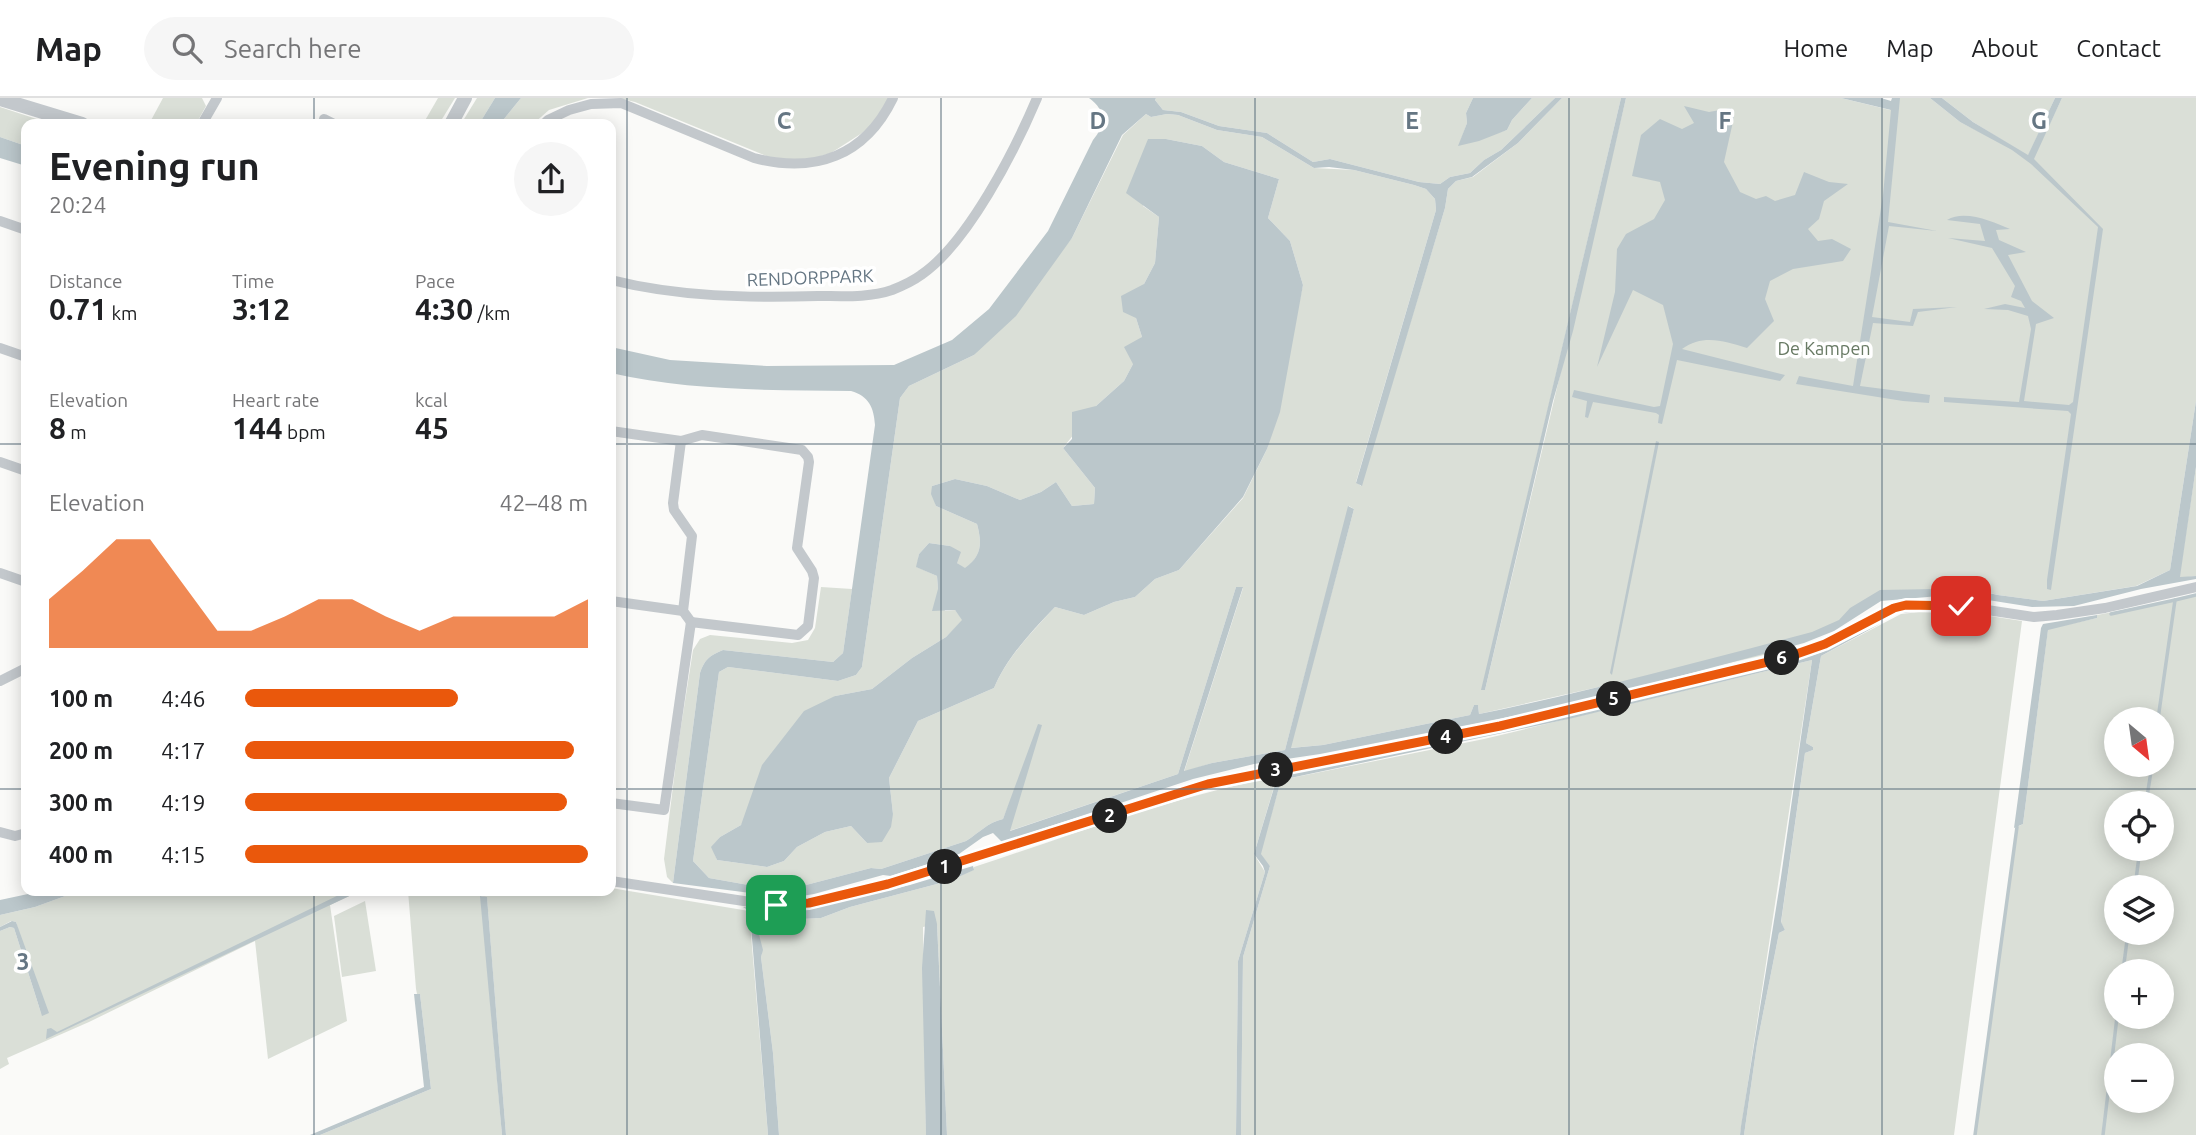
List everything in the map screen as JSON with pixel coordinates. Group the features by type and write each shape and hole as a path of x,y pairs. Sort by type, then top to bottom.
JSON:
{"street":[{"path":"205,119 217,98"},
{"path":"454,119 465,98"},
{"path":"550,119 591,104 621,103 754,158 773,163 804,165 829,160 851,148 872,132 893,98"},
{"name":"RENDORPPARK","path":"616,281 659,290 754,298 858,296 891,290 920,276 952,246 1005,164 1037,98"},
{"path":"0,99 66,119"},
{"path":"0,221 21,228"},
{"path":"0,348 21,355"},
{"path":"616,432 681,441 702,435 798,448 806,453 809,462 797,548 814,578 808,626 793,636 691,622"},
{"path":"616,804 664,810 691,622 683,611 692,536 674,510 673,503 681,441"},
{"path":"0,462 21,469"},
{"path":"0,573 21,580"},
{"path":"616,882 757,903 809,903 985,856 1208,784 1500,726 1785,658 1825,644 1894,608 1906,605 1954,605 2034,617 2105,608 2196,587"},
{"path":"616,602 683,611"},
{"path":"0,681 21,670"},
{"path":"0,831 21,834"}],"green space":[{"path":"163,98 202,98 206,106 199,119 152,119"},
{"path":"438,98 455,98 442,119 426,119"},
{"path":"477,98 495,98 482,119 464,119"},
{"path":"521,98 588,98 549,110 539,119 504,119"},
{"path":"618,98 888,98 873,126 831,153 804,161 769,157 635,102"},
{"path":"1156,98 1473,98 1466,113 1467,123 1459,145 1507,130 1512,120 1532,98 1555,98 1501,150 1470,173 1450,177 1440,184 1419,182 1330,159 1313,162 1267,133 1219,126 1181,112 1163,110"},
{"name":"De Kampen","path":"1562,98 1621,98 1482,689 1485,690 1626,98 1841,98 1890,110 1898,98 1930,98 1960,122 2033,159 2062,98 2196,98 2196,401 2170,570 2136,586 2043,601 1998,595 1946,582 1934,589 1875,601 1796,645 1760,656 1612,684 1479,714 1478,705 1474,705 1470,715 1323,745 1290,748 1354,509 1349,506 1285,750 1212,763 1184,772 1243,588 1236,587 1178,774 1009,831 1041,725 1003,819 988,825 966,841 881,869 871,868 783,891 709,878 693,861 719,672 728,667 838,681 856,675 862,667 900,398 909,386 974,355 1072,238 1123,135 1146,114 1151,117 1178,115 1217,130 1262,137 1314,168 1354,170 1414,185 1426,189 1435,199 1436,210 1356,482 1361,486 1445,208 1448,189 1456,181 1473,177 1518,143","holes":["1148,139 1166,139 1202,146 1224,162 1279,179 1268,218 1290,241 1303,285 1267,449 1243,498 1179,570 1155,579 1135,597 1114,602 1084,615 1055,607 1013,655 994,688 918,721 889,778 893,814 867,843 851,826 825,832 797,847 784,861 767,867 717,860 712,847 720,837 741,825 835,696 872,689 912,658 946,637 963,620 955,610 945,611 937,576 917,567 919,554 929,543 950,546 957,563 965,569 978,554 979,531 977,524 936,506 932,486 955,479 987,486 1020,500 1041,492 1056,482 1072,506 1094,504 1095,488 1063,448 1096,406 1124,381 1133,364 1142,337 1136,318 1144,284 1155,263 1159,217 1143,206"]},
{"path":"1942,98 2055,98 2028,156 1973,122"},
{"path":"0,107 37,119 21,119 21,144 0,137"},
{"path":"2196,467 2196,576 2180,578 2180,572"},
{"path":"821,587 852,589 843,653 833,662 723,650 711,656 703,665 673,883 667,877 664,859 693,650 700,639 710,635 792,643 808,640 815,628"},
{"path":"2196,596 2196,1135 1975,1135 2017,827 2023,824 2048,629 2097,618 2097,615"},
{"path":"1928,611 1964,612 2022,621 1954,1135 1744,1135 1757,1044 1779,933 1785,930 1781,923 1805,753 1813,750 1813,747 1806,743 1821,656 1901,614"},
{"path":"1812,660 1740,1135 1241,1135 1243,957 1270,866 1260,854 1281,780 1484,739"},
{"path":"1271,778 1276,780 1254,854 1265,872 1238,961 1236,1135 947,1135 937,924 923,927 926,1135 779,1135 773,1053 757,927 763,921 821,918 850,907 952,880 974,867 1121,818 1195,796"},
{"path":"616,889 749,911 768,1135 506,1135 487,898 481,896 616,896"},
{"path":"65,896 349,896 330,905 347,1021 268,1059 255,941 89,1022 7,1058 9,1064 0,1069 0,931 14,928 42,1016 16,922 11,921 0,927 0,915 35,907"},
{"path":"408,896 481,896 502,1135 320,1135 431,1089 420,994 417,994"},
{"path":"365,901 376,971 342,977 334,916"}],"shaded area":[{"path":"495,98 521,98 504,119 482,119"},
{"path":"1089,98 1156,98 1163,110 1181,112 1219,126 1267,133 1313,162 1330,159 1419,182 1440,184 1450,177 1470,173 1501,150 1555,98 1562,98 1518,143 1472,177 1456,181 1448,189 1445,208 1362,486 1356,483 1436,210 1435,199 1426,189 1414,185 1354,170 1314,168 1262,137 1217,130 1178,115 1151,117 1146,114 1122,135 1072,238 1016,316 974,355 909,386 900,398 862,667 856,675 838,681 728,667 719,672 693,861 709,878 783,891 871,868 881,869 966,841 988,825 1003,819 1038,724 1042,725 1010,831 1178,774 1236,587 1243,587 1184,771 1212,763 1285,750 1348,506 1354,509 1291,748 1323,745 1470,715 1474,705 1478,705 1479,714 1521,705 1812,632 1839,620 1850,608 1880,590 1934,589 1946,582 1963,584 1970,589 1998,595 2043,601 2137,586 2170,570 2196,401 2196,467 2180,577 2196,576 2196,579 2141,589 2074,606 2032,607 1969,597 1958,588 1946,590 1939,596 1881,601 1834,631 1804,643 1534,712 1320,754 1254,764 1193,779 1002,842 993,833 959,854 891,876 883,875 814,894 789,898 673,883 700,673 706,661 723,650 833,662 843,653 875,425 872,408 866,399 851,391 760,390 641,379 616,374 616,348 670,360 767,366 894,365 952,340 989,309 1048,231 1100,129 1102,118 1095,103"},
{"path":"1473,98 1532,98 1512,120 1507,130 1458,146 1467,123 1466,113"},
{"path":"1621,98 1626,98 1573,331 1553,401 1485,690 1481,690"},
{"path":"1841,98 1881,98 1891,101 1892,98 1900,98 1888,222 1937,231 1889,226 1872,317 1910,322 1913,309 1957,307 1918,312 1913,326 1873,323 1860,386 1930,395 1929,403 1796,384 1799,376 1853,386 1883,195 1891,110"},
{"path":"1930,98 1942,98 1973,122 2028,155 2055,98 2062,98 2034,159 2103,229 2051,590 2047,589 2047,580 2071,414 2068,411 1944,402 1944,397 2019,402 2031,329 2028,316 2008,310 1984,309 2005,304 2025,308 2021,301 2011,297 2015,286 1992,248 1948,238 1985,241 1980,224 1947,220 1970,216 2003,226 2010,229 1996,230 1999,240 2026,252 2008,255 2032,301 2054,318 2036,324 2024,401 2069,405 2073,402 2098,227 2031,164 2012,150 1960,122"},
{"path":"1684,106 1709,112 1731,108 1734,117 1724,162 1740,192 1756,199 1766,196 1775,201 1795,195 1804,172 1829,182 1848,184 1824,201 1819,219 1808,229 1818,241 1832,239 1851,249 1843,261 1793,269 1770,281 1765,299 1774,321 1747,348 1706,340 1682,349 1785,375 1780,381 1677,360 1662,424 1658,423 1659,415 1656,413 1593,402 1588,418 1585,417 1587,401 1572,397 1574,390 1660,406 1673,344 1663,305 1633,290 1597,367 1615,292 1617,249 1626,234 1654,219 1665,200 1660,182 1632,176 1641,135 1660,119 1682,129 1694,123"},
{"path":"0,137 21,144 21,164 0,158"},
{"path":"1148,139 1166,139 1202,146 1224,162 1279,179 1268,218 1290,241 1303,285 1280,412 1267,449 1243,497 1179,570 1155,579 1135,597 1114,602 1084,615 1055,607 1013,655 994,688 918,721 889,778 893,814 891,827 882,842 867,843 851,826 825,832 797,847 784,861 767,867 717,860 711,847 720,837 741,825 762,765 804,711 835,696 872,689 912,658 946,637 962,620 955,610 932,611 938,589 937,576 916,567 919,554 929,543 950,546 961,552 957,563 965,568 978,554 979,531 977,524 936,506 931,494 932,486 955,479 987,486 1020,500 1041,492 1056,482 1072,506 1094,504 1095,488 1063,448 1072,439 1072,412 1096,406 1124,381 1133,364 1124,347 1142,337 1136,318 1123,312 1121,296 1144,284 1155,263 1159,217 1126,193"},
{"path":"1656,441 1659,442 1612,675 1610,673"},
{"path":"2097,615 2097,618 2048,630 2023,824 2014,828 2041,628 2043,624"},
{"path":"1880,624 1821,656 1806,743 1813,747 1813,750 1805,753 1781,922 1785,930 1779,933 1757,1044 1744,1135 1740,1135 1741,1126 1812,660 1573,718 1281,780 1261,854 1270,866 1243,957 1241,1135 1236,1135 1238,961 1265,872 1254,854 1276,781 1271,780 1271,777 1415,748 1795,661 1822,652"},
{"path":"973,866 974,870 952,880 850,907 821,918 763,921 757,927 763,950 761,957 773,1053 779,1135 768,1135 750,914 743,907 781,911 806,910 910,885"},
{"path":"21,896 65,896 35,907 0,915 0,900"},
{"path":"337,896 349,896 46,1039 47,1029 51,1028 57,1032"},
{"path":"480,896 487,897 506,1135 502,1135"},
{"path":"926,910 934,911 937,924 947,1135 926,1135 922,968"},
{"path":"12,921 16,922 49,1013 42,1016 14,928 0,931 0,927"},
{"path":"414,994 420,994 431,1089 320,1135 310,1135 424,1087"}],"waterway":[{"path":"2160,707 2175,600 2196,595"},
{"path":"2111,614 2175,600"},
{"path":"2148,791 2150,777"},
{"path":"1975,1135 2017,827"},
{"path":"2137,875 2138,861"},
{"path":"2125,959 2126,945"},
{"path":"2103,1135 2116,1029"}],"route":[{"path":"776,905 809,903 888,884 985,856 1208,784 1500,726 1785,658 1825,644 1894,608 1906,605 1961,606"}]}
